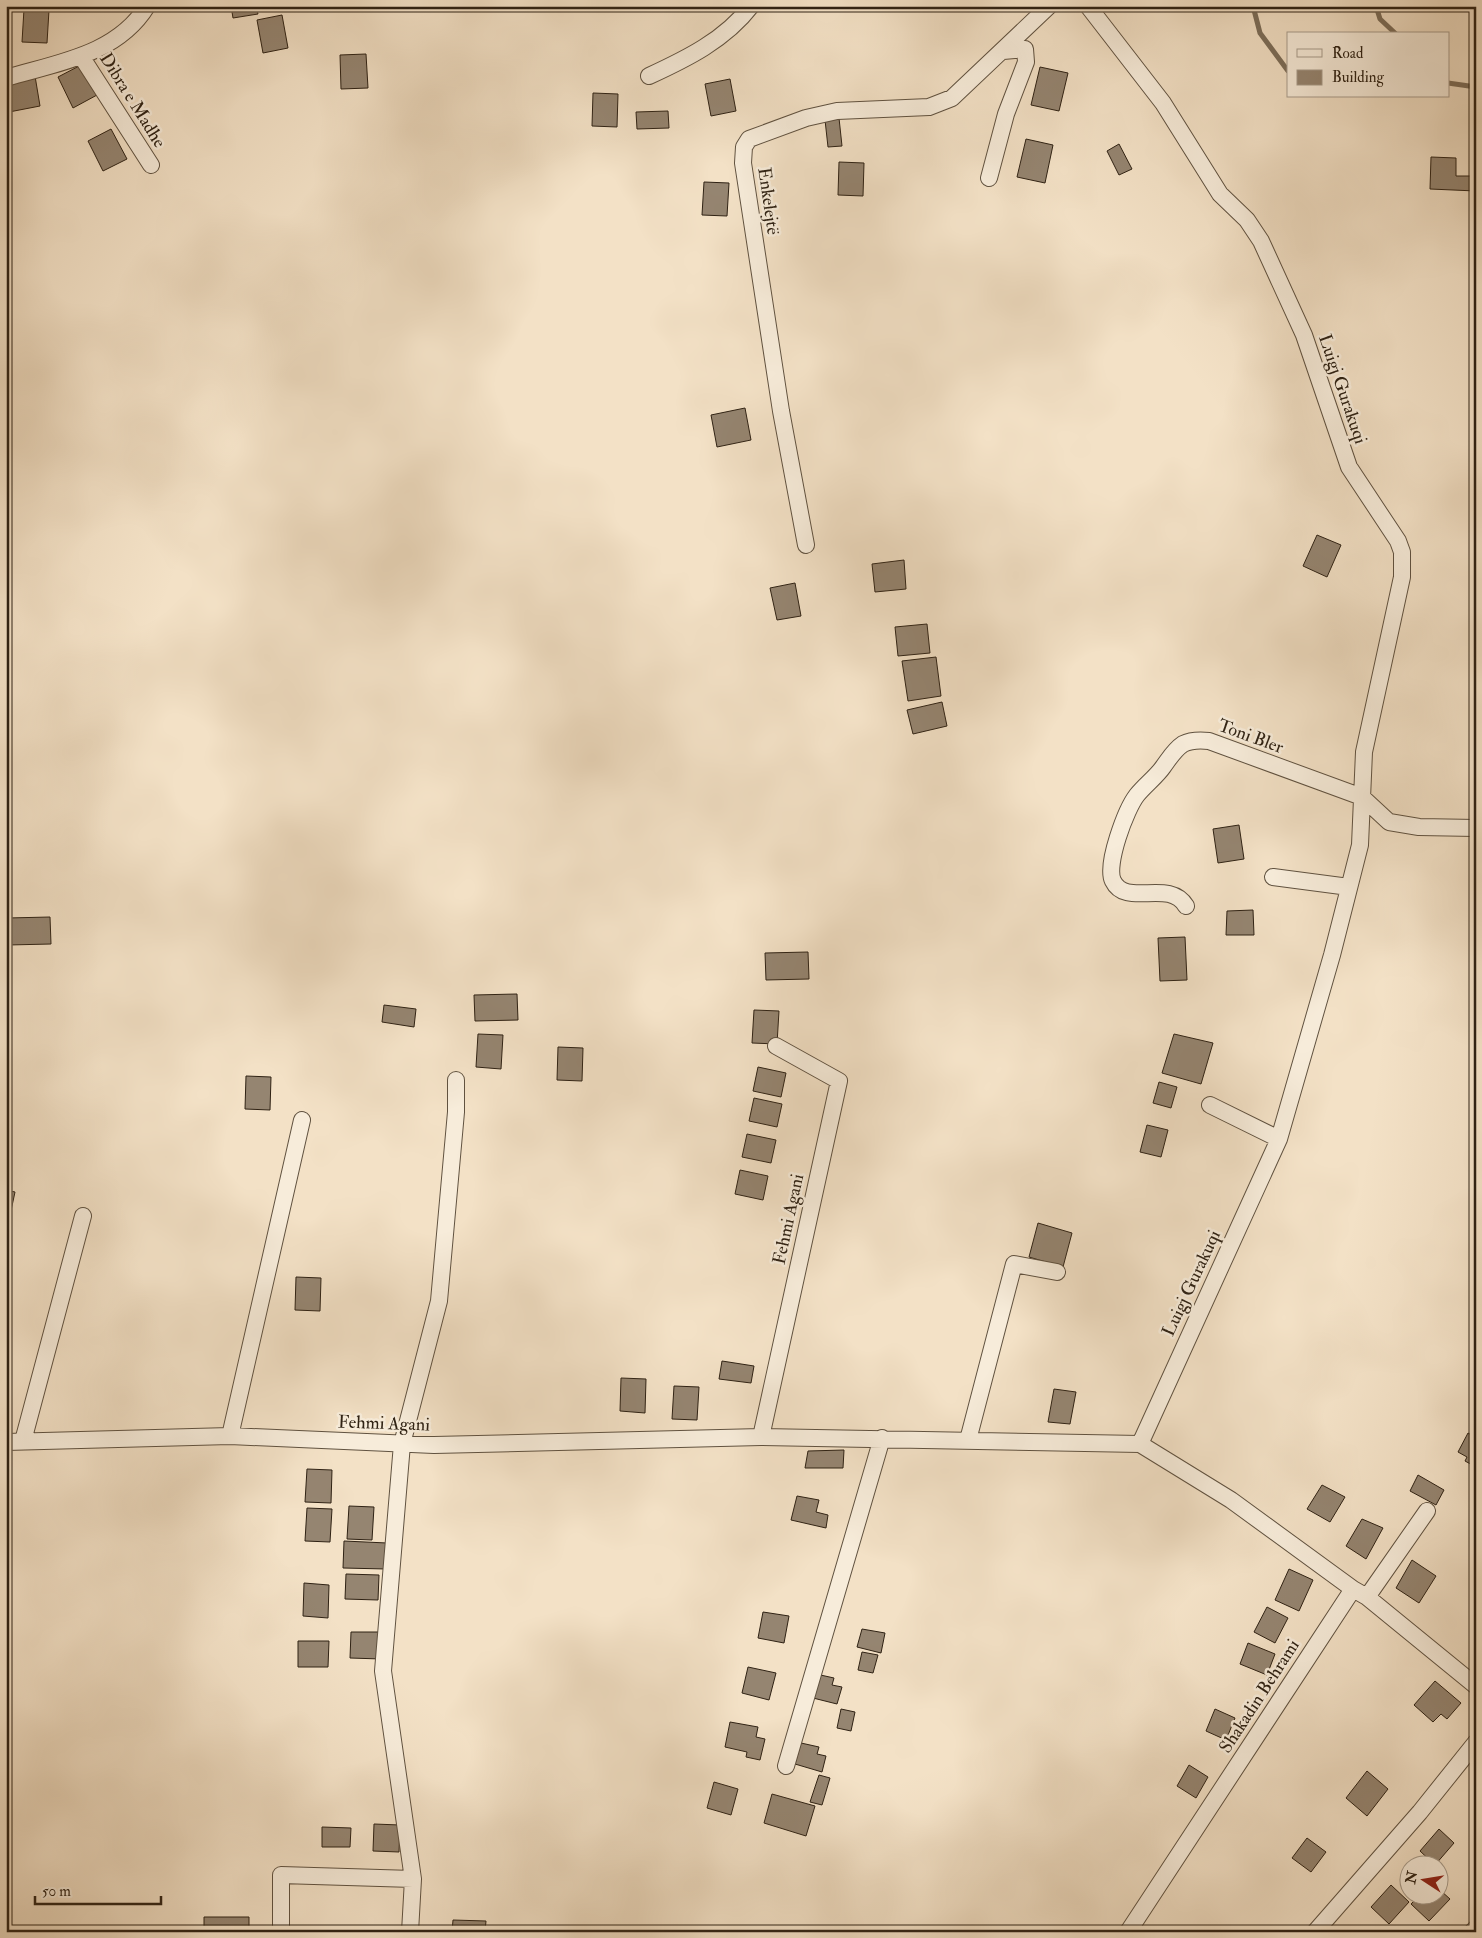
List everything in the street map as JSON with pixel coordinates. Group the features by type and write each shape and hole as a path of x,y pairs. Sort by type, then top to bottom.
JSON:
{"street":[{"name":"Dibra e Madhe","path":"6,78 97,50 119,37 147,6"},
{"path":"649,76 700,50 736,23 751,6"},
{"name":"Enkelejtë","path":"806,545 757,263 743,163 744,146 749,139 761,134 824,114 929,107 942,104 952,98 994,57 1003,51 1048,6"},
{"name":"Luigj Gurakuqi","path":"1088,6 1163,103 1220,194 1246,220 1261,241 1304,335 1349,466 1398,541 1402,552 1402,577 1367,735 1362,778 1362,831 1360,845 1332,956 1279,1139 1140,1444"},
{"path":"990,178 1006,114 1026,62 1025,49 1003,51"},
{"name":"Dibra e Madhe","path":"81,56 151,165"},
{"name":"Toni Bler","path":"1186,906 1173,894 1123,891 1114,884 1110,873 1129,807 1136,796 1184,744 1200,740 1209,741 1362,797 1389,822"},
{"path":"1362,831 1370,826 1389,822 1419,827 1476,828"},
{"path":"1274,877 1349,887"},
{"name":"Fehmi Agani","path":"761,1437 839,1081 776,1046"},
{"path":"410,1932 413,1879 383,1671 402,1444 439,1302 456,1112 456,1080"},
{"path":"1210,1105 1279,1139"},
{"path":"230,1436 302,1120"},
{"path":"23,1441 83,1216"},
{"path":"968,1440 1014,1264 1057,1272"},
{"name":"Fehmi Agani","path":"6,1442 230,1436 402,1444 761,1437 1140,1444"},
{"path":"786,1766 882,1438"},
{"path":"1140,1444 1231,1500 1353,1589 1367,1597 1476,1686"},
{"path":"1367,1597 1427,1511"},
{"name":"Shakadin Behrami","path":"1128,1932 1353,1589"},
{"path":"1314,1932 1420,1812 1476,1742"},
{"path":"281,1932 280,1875 413,1879"},
{"path":"1472,1932 1476,1928"}],"building":[{"path":"231,6 256,6 258,14 233,18"},
{"path":"24,9 49,10 47,43 22,42"},
{"path":"282,15 288,48 263,53 257,20"},
{"path":"366,54 368,88 341,89 340,55"},
{"path":"81,65 97,95 73,108 58,77"},
{"path":"1040,67 1068,73 1059,111 1031,105"},
{"path":"35,76 40,106 9,112 6,81"},
{"path":"730,79 736,111 711,116 705,84"},
{"path":"593,93 618,94 617,127 592,126"},
{"path":"668,111 669,128 637,129 636,112"},
{"path":"839,118 842,146 828,147 825,120"},
{"path":"111,129 127,159 103,171 88,141"},
{"path":"1026,139 1053,145 1045,183 1017,177"},
{"path":"1119,144 1132,169 1119,175 1107,151"},
{"path":"1431,157 1456,158 1456,176 1476,176 1476,191 1430,189"},
{"path":"839,162 864,163 863,196 838,195"},
{"path":"704,182 729,183 727,216 702,215"},
{"path":"745,408 751,440 717,447 711,415"},
{"path":"1317,535 1341,545 1327,577 1303,566"},
{"path":"904,560 906,589 875,592 872,564"},
{"path":"795,583 801,616 777,620 770,588"},
{"path":"927,624 930,653 898,656 895,627"},
{"path":"936,657 941,696 908,701 902,661"},
{"path":"942,702 947,726 913,734 907,710"},
{"path":"1239,825 1244,859 1218,863 1213,829"},
{"path":"1253,910 1254,935 1226,935 1227,911"},
{"path":"50,917 51,944 8,945 7,918"},
{"path":"1185,937 1187,980 1160,981 1158,938"},
{"path":"808,952 809,979 766,980 765,953"},
{"path":"517,994 518,1020 475,1021 474,995"},
{"path":"384,1005 416,1009 414,1027 382,1022"},
{"path":"754,1010 779,1011 777,1044 752,1043"},
{"path":"478,1034 503,1035 501,1069 476,1067"},
{"path":"1174,1034 1213,1043 1201,1084 1162,1073"},
{"path":"558,1047 583,1048 582,1081 557,1080"},
{"path":"758,1067 786,1073 781,1097 753,1091"},
{"path":"246,1076 271,1077 270,1110 245,1109"},
{"path":"1159,1082 1177,1087 1171,1108 1153,1103"},
{"path":"754,1098 782,1104 777,1127 749,1121"},
{"path":"1147,1125 1168,1130 1161,1157 1140,1152"},
{"path":"747,1134 776,1140 771,1163 742,1157"},
{"path":"740,1170 768,1176 763,1200 735,1194"},
{"path":"6,1190 15,1192 9,1220 6,1220"},
{"path":"1038,1223 1072,1233 1063,1267 1029,1257"},
{"path":"296,1277 321,1278 320,1311 295,1310"},
{"path":"722,1361 754,1366 751,1383 719,1379"},
{"path":"621,1378 646,1379 645,1413 620,1411"},
{"path":"674,1386 699,1387 697,1420 672,1419"},
{"path":"1054,1389 1076,1392 1070,1424 1048,1422"},
{"path":"1468,1433 1475,1437 1476,1435 1476,1467 1465,1461 1467,1457 1458,1452"},
{"path":"844,1450 843,1468 805,1468 808,1451"},
{"path":"307,1469 332,1470 331,1503 305,1502"},
{"path":"1418,1475 1444,1490 1436,1505 1410,1491"},
{"path":"1322,1485 1345,1497 1330,1522 1307,1509"},
{"path":"797,1496 819,1500 816,1512 828,1515 826,1528 791,1520"},
{"path":"349,1506 374,1507 372,1540 347,1539"},
{"path":"307,1508 332,1509 330,1542 305,1541"},
{"path":"1362,1519 1383,1528 1366,1559 1346,1546"},
{"path":"344,1541 387,1543 386,1569 343,1568"},
{"path":"1412,1560 1436,1576 1419,1603 1396,1588"},
{"path":"1289,1569 1313,1580 1299,1611 1275,1600"},
{"path":"346,1574 379,1575 378,1600 345,1599"},
{"path":"304,1583 329,1585 328,1618 303,1616"},
{"path":"1267,1607 1288,1618 1275,1643 1254,1632"},
{"path":"763,1612 789,1616 784,1643 758,1638"},
{"path":"862,1629 885,1633 881,1653 857,1647"},
{"path":"351,1632 381,1632 381,1659 350,1658"},
{"path":"298,1641 329,1641 328,1667 298,1667"},
{"path":"1248,1643 1275,1654 1267,1675 1240,1664"},
{"path":"862,1652 878,1655 873,1673 858,1670"},
{"path":"748,1667 776,1673 769,1700 742,1693"},
{"path":"816,1674 834,1678 832,1685 842,1687 837,1704 809,1697"},
{"path":"1435,1681 1461,1703 1447,1719 1441,1714 1433,1722 1414,1705"},
{"path":"841,1709 855,1712 851,1731 837,1728"},
{"path":"1215,1709 1235,1718 1226,1740 1206,1731"},
{"path":"730,1722 758,1727 756,1737 765,1739 760,1760 746,1757 747,1752 725,1747"},
{"path":"801,1743 819,1747 817,1754 826,1756 822,1772 795,1764"},
{"path":"1189,1765 1208,1777 1196,1798 1177,1786"},
{"path":"1367,1771 1388,1789 1367,1816 1346,1798"},
{"path":"819,1775 830,1778 822,1805 810,1802"},
{"path":"714,1782 738,1789 731,1815 707,1808"},
{"path":"772,1794 815,1806 806,1836 764,1823"},
{"path":"374,1824 400,1825 399,1852 373,1851"},
{"path":"322,1827 351,1828 350,1847 322,1847"},
{"path":"1439,1829 1454,1843 1443,1856 1425,1856 1420,1851"},
{"path":"1307,1838 1326,1852 1311,1872 1292,1858"},
{"path":"1391,1885 1400,1894 1400,1906 1405,1906 1389,1924 1371,1907"},
{"path":"1413,1906 1443,1906 1429,1921"},
{"path":"204,1917 249,1917 249,1932 204,1932"},
{"path":"453,1920 486,1921 485,1932 452,1932"}],"waterway":[{"path":"1253,6 1260,33 1287,70"},
{"path":"1376,6 1380,19 1394,32"},
{"path":"1450,83 1476,87"}]}
